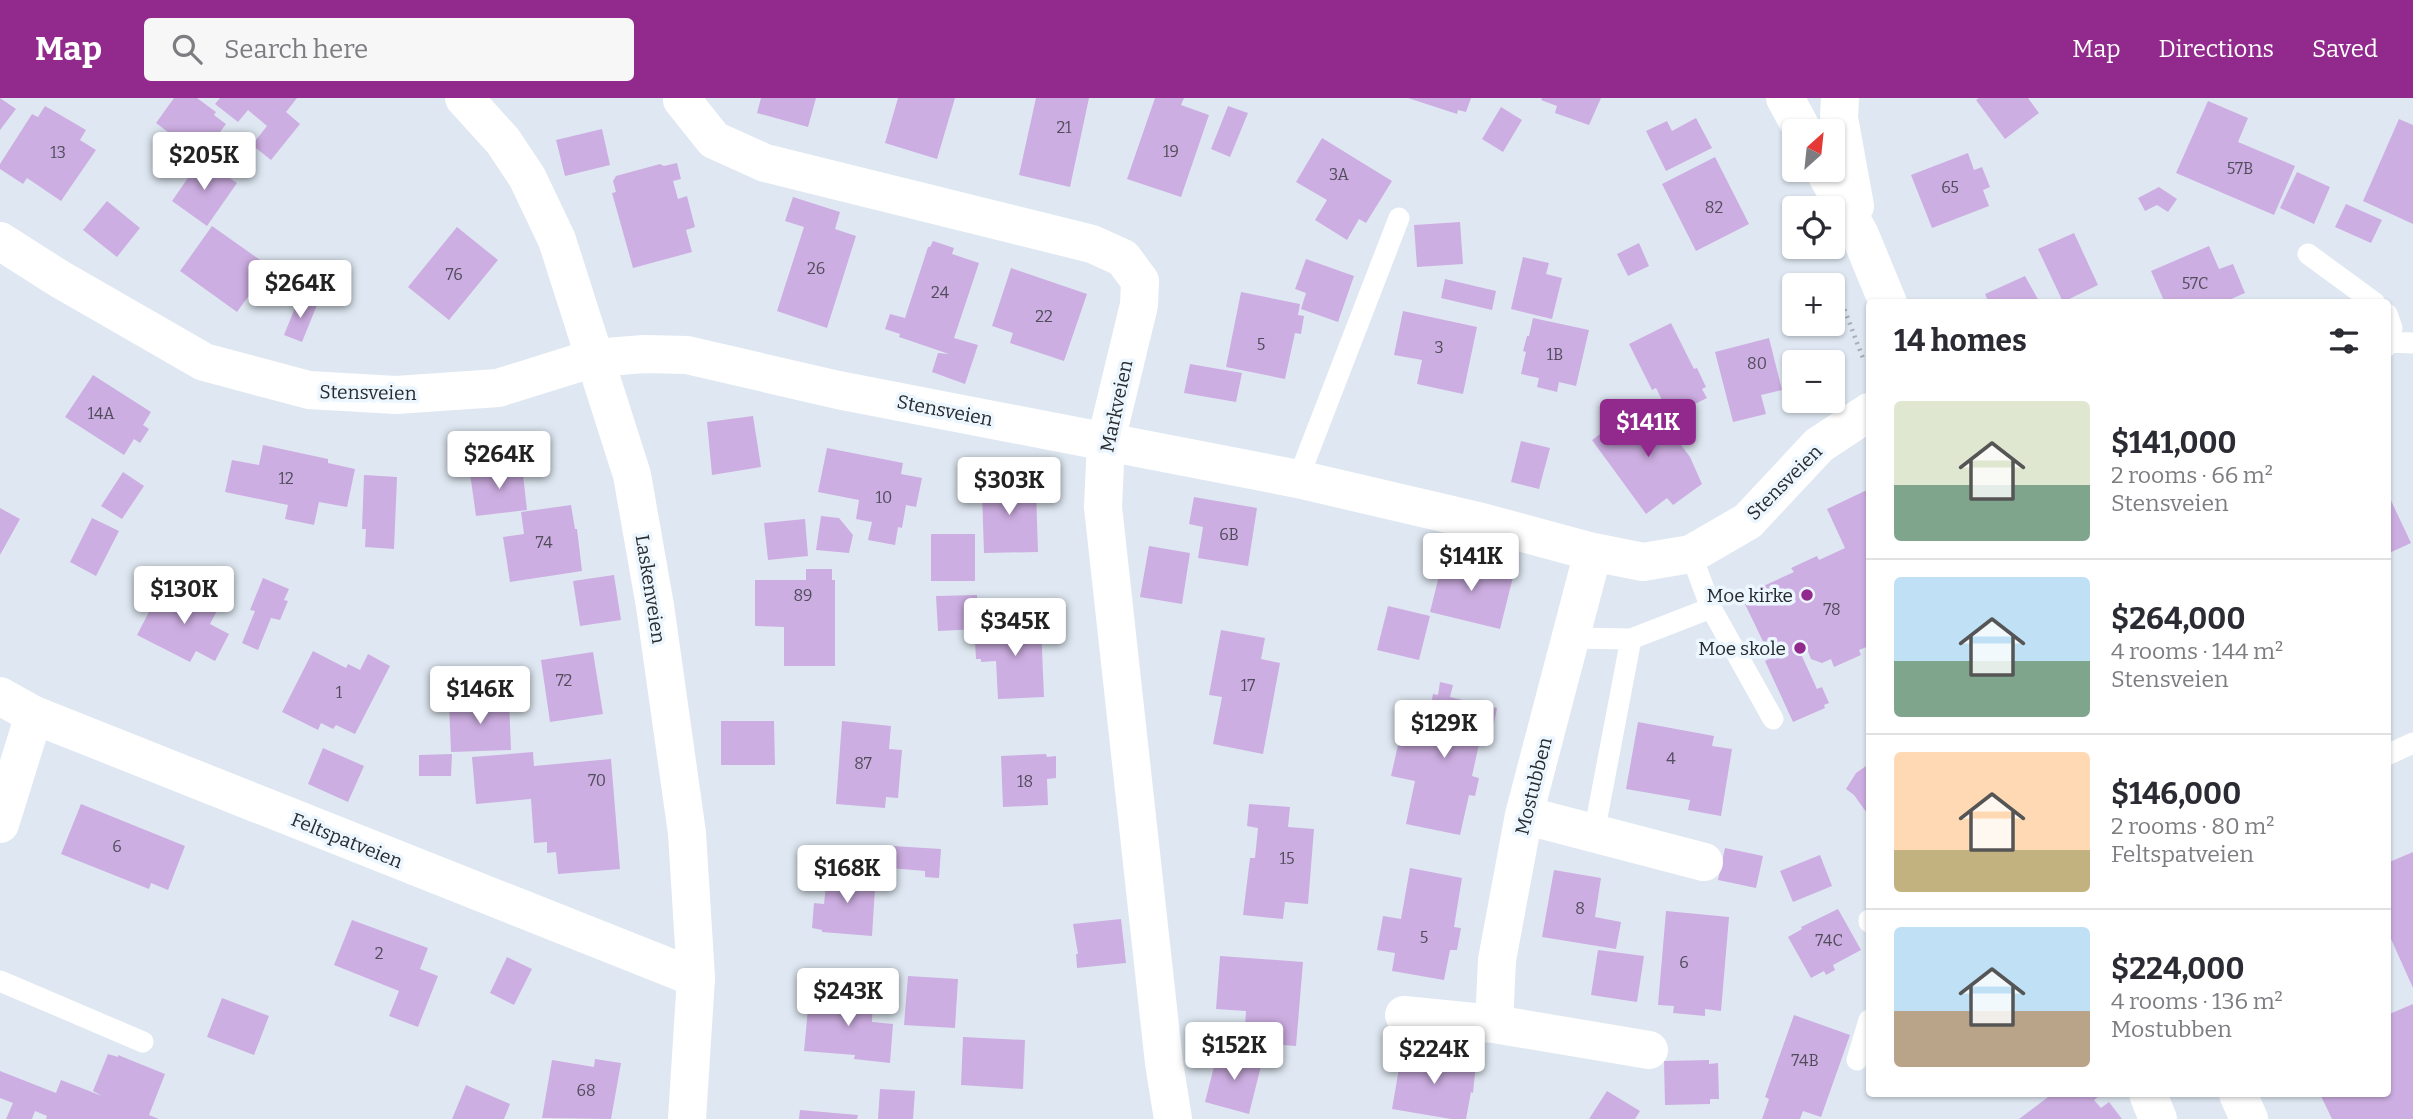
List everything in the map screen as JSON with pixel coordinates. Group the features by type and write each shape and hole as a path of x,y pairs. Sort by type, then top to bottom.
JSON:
{"street":[{"name":"Laskenveien","path":"464,98 503,141 527,177 557,240 632,475 655,606 687,833 695,978 687,1119"},
{"path":"1785,98 1796,119"},
{"path":"1840,98 1839,118 1860,235"},
{"name":"Markveien","path":"682,100 714,140 765,163 1092,244 1123,258 1140,281 1139,305 1106,440 1103,507 1162,1049 1173,1119"},
{"path":"1831,182 1860,235 1886,299"},
{"name":"Stensveien","path":"0,241 58,278 204,362 309,390 396,395 498,388 594,358 644,354 687,355 838,390 1298,479 1643,562 1691,554 1748,520 1819,444 1866,414"},
{"name":"Mostubben","path":"1494,1024 1497,960 1524,815 1593,552"},
{"name":"Feltspatveien","path":"0,696 34,715 695,978"},
{"path":"4,798 34,715"},
{"path":"1524,815 1704,862"},
{"path":"1404,1015 1494,1024 1648,1050"},
{"path":"2149,1097 2158,1119"},
{"path":"2239,1097 2249,1119"}],"lane":[{"path":"1298,479 1399,218"},
{"path":"2308,254 2370,299"},
{"path":"2391,344 2413,343"},
{"path":"1691,554 1711,608 1773,719"},
{"path":"1570,639 1631,639 1711,608"},
{"path":"1594,833 1631,639"},
{"path":"2391,753 2413,743"},
{"path":"0,981 143,1042"},
{"path":"1857,1060 1866,1030"}],"building":[{"path":"0,98 16,109 0,130"},
{"path":"174,98 197,98 216,112 214,115 226,124 203,155 156,123"},
{"path":"220,98 297,98 286,112 300,124 271,160 252,145 267,126 248,110 238,122 215,104"},
{"path":"761,98 816,98 808,127 757,113"},
{"path":"898,98 955,98 937,159 885,143"},
{"path":"1036,98 1089,98 1070,187 1019,175"},
{"path":"1155,98 1184,98 1181,105 1209,115 1181,197 1127,179"},
{"path":"1408,98 1471,98 1466,112 1458,110 1457,114"},
{"path":"1601,98 1589,125 1555,113 1557,106 1541,100"},
{"path":"2028,98 2039,113 2005,139 1976,100"},
{"path":"2208,101 2248,118 2238,142 2295,166 2274,215 2176,173"},
{"path":"45,106 86,130 80,140 96,150 61,201 27,178 23,184 0,169 0,164 32,114 38,117"},
{"path":"1228,106 1248,113 1230,157 1211,149"},
{"path":"1501,107 1522,120 1503,152 1482,139"},
{"path":"1696,118 1712,148 1666,171 1646,131 1667,121 1672,131"},
{"path":"2399,119 2413,125 2413,224 2363,201"},
{"path":"602,129 610,165 565,176 556,140"},
{"path":"1322,138 1392,181 1366,223 1359,219 1347,240 1315,220 1327,200 1296,182"},
{"path":"1968,153 1974,170 1982,167 1990,187 1983,190 1989,206 1932,228 1911,175"},
{"path":"1715,157 1749,224 1696,251 1662,184"},
{"path":"201,159 237,183 207,226 172,201"},
{"path":"677,163 681,179 673,181 678,199 687,196 695,227 686,230 692,252 633,268 612,193 616,192 613,181 616,176 660,164 664,166"},
{"path":"2297,172 2330,187 2314,224 2280,208"},
{"path":"2159,187 2177,199 2168,212 2157,205 2145,211 2138,198"},
{"path":"793,197 840,212 835,229 856,236 827,328 777,311 804,227 785,221"},
{"path":"107,201 140,228 117,257 83,230"},
{"path":"2346,204 2382,220 2371,243 2335,227"},
{"path":"1460,222 1463,264 1417,267 1414,225"},
{"path":"212,226 270,267 237,312 180,271"},
{"path":"457,227 498,260 449,320 408,287"},
{"path":"2074,233 2098,285 2069,299 2062,299 2038,249"},
{"path":"933,241 954,248 952,254 979,263 954,338 978,345 965,384 932,372 938,353 949,354 899,337 900,334 885,329 890,314 905,318 928,247"},
{"path":"1639,243 1649,266 1628,276 1617,254"},
{"path":"2209,246 2219,269 2233,264 2245,293 2231,299 2163,299 2151,271"},
{"path":"1523,257 1549,263 1546,274 1562,278 1552,319 1511,309"},
{"path":"1306,259 1354,276 1338,322 1301,309 1306,293 1295,289"},
{"path":"1011,268 1087,294 1064,361 1010,343 1013,333 992,326"},
{"path":"2025,276 2038,299 1987,299 1985,294"},
{"path":"1445,279 1496,291 1492,310 1441,298"},
{"path":"1241,292 1300,304 1298,315 1304,316 1301,334 1295,333 1285,379 1226,367"},
{"path":"299,298 317,305 302,342 284,335"},
{"path":"1403,311 1477,327 1463,394 1417,384 1422,360 1394,355"},
{"path":"1533,318 1589,330 1576,386 1559,382 1557,392 1537,387 1539,378 1521,374 1526,352 1523,351"},
{"path":"1671,323 1694,369 1697,368 1706,387 1702,389 1707,398 1679,412 1675,405 1667,410 1656,388 1652,390 1629,344"},
{"path":"1769,338 1782,390 1761,395 1766,414 1733,422 1715,352"},
{"path":"1190,364 1242,373 1236,402 1184,393"},
{"path":"93,375 151,412 143,425 149,429 140,443 134,439 124,455 65,417"},
{"path":"1637,407 1644,416 1654,409 1690,457 1702,484 1673,505 1667,498 1646,514 1592,440"},
{"path":"753,416 761,467 712,475 707,422"},
{"path":"1521,441 1550,448 1539,489 1511,482"},
{"path":"263,445 328,459 328,463 355,469 347,507 319,502 314,525 285,519 288,505 225,492 232,460 259,465"},
{"path":"827,448 903,463 901,474 922,478 916,507 906,505 902,528 898,527 895,545 868,540 872,522 856,519 859,500 818,492"},
{"path":"522,466 527,510 476,516 470,473"},
{"path":"123,472 144,486 122,519 101,506"},
{"path":"364,475 397,477 394,549 365,547 366,529 362,529"},
{"path":"1016,475 1017,491 1036,490 1038,552 984,553 982,492 986,492 985,476"},
{"path":"1866,490 1866,647 1859,650 1861,655 1834,667 1831,659 1822,663 1811,659 1807,649 1800,652 1817,689 1822,687 1829,703 1824,705 1825,708 1793,722 1765,661 1771,658 1744,602 1748,593 1794,572 1791,568 1817,556 1819,560 1845,548 1827,509"},
{"path":"1194,497 1257,508 1248,566 1198,558 1203,527 1189,524"},
{"path":"2391,500 2411,543 2391,552"},
{"path":"571,505 582,571 510,582 503,537 524,534 521,512"},
{"path":"0,508 20,519 0,555"},
{"path":"821,516 839,518 853,535 849,553 816,550"},
{"path":"92,518 119,531 96,576 70,562"},
{"path":"805,519 808,556 768,560 764,523"},
{"path":"931,534 975,534 975,581 931,581"},
{"path":"1149,546 1190,553 1182,604 1140,597"},
{"path":"1446,554 1467,559 1466,565 1513,577 1500,629 1430,612"},
{"path":"806,569 832,569 832,580 835,580 835,666 784,666 784,627 755,626 755,580 806,580"},
{"path":"614,575 621,620 580,626 573,581"},
{"path":"263,578 289,589 284,600 288,601 280,620 271,618 258,650 242,643 255,611 250,610"},
{"path":"162,587 195,604 199,595 220,605 210,624 229,634 215,661 196,651 190,662 137,635"},
{"path":"977,595 979,629 938,631 936,596"},
{"path":"1388,606 1430,616 1419,660 1377,650"},
{"path":"1035,620 1036,626 1041,626 1044,697 998,699 996,661 981,662 981,659 976,659 975,641 981,641 980,631 999,628 999,622"},
{"path":"1221,630 1265,638 1261,659 1280,663 1263,754 1213,744 1222,697 1209,695"},
{"path":"313,651 346,668 348,664 360,670 368,654 390,666 355,734 336,725 333,729 321,723 318,730 282,712"},
{"path":"593,652 603,714 550,722 541,660"},
{"path":"1440,682 1453,685 1450,697 1497,708 1489,746 1479,744 1472,776 1479,778 1475,796 1469,795 1460,835 1406,824 1415,781 1391,776 1401,732 1411,734 1414,721 1427,724 1433,694 1438,695"},
{"path":"509,701 511,750 451,752 449,703"},
{"path":"721,721 774,721 775,765 721,765"},
{"path":"842,721 891,726 889,749 902,750 898,798 886,797 885,808 836,804"},
{"path":"1638,722 1714,736 1712,746 1732,749 1721,816 1688,810 1690,800 1626,789"},
{"path":"323,748 364,766 348,802 308,784"},
{"path":"533,752 534,766 611,759 620,869 558,874 556,852 547,853 547,842 534,843 531,799 476,804 472,757"},
{"path":"452,754 451,776 419,776 419,755"},
{"path":"1046,754 1047,757 1056,756 1056,778 1047,779 1048,805 1003,807 1001,756"},
{"path":"1866,766 1866,812 1846,789 1856,773"},
{"path":"81,804 185,846 168,890 151,883 149,889 61,854"},
{"path":"1249,804 1290,807 1288,827 1314,829 1308,904 1285,902 1283,919 1243,915 1250,858 1255,858 1258,828 1247,826"},
{"path":"892,846 941,849 939,878 925,877 925,871 890,868"},
{"path":"1725,848 1763,856 1756,888 1718,880"},
{"path":"2413,852 2413,988 2391,939 2391,861"},
{"path":"1820,855 1832,886 1793,902 1780,871"},
{"path":"1410,868 1462,878 1454,927 1461,928 1457,950 1450,950 1444,980 1392,971 1395,953 1377,950 1383,916 1401,919"},
{"path":"847,869 876,872 872,936 822,932 812,928 814,903 824,904 827,876 847,878"},
{"path":"1554,870 1601,878 1595,917 1621,922 1616,949 1542,937"},
{"path":"1838,909 1861,950 1833,965 1835,970 1826,975 1824,971 1811,978 1788,937 1802,929 1801,927"},
{"path":"1666,911 1729,917 1721,1011 1705,1009 1705,1016 1673,1013 1674,1006 1658,1005"},
{"path":"1121,919 1126,963 1077,968 1078,954 1073,924"},
{"path":"352,920 428,948 420,969 438,976 418,1027 389,1016 399,991 334,965"},
{"path":"1598,950 1644,956 1637,1002 1591,995"},
{"path":"1220,956 1303,962 1296,1046 1244,1042 1246,1011 1216,1009"},
{"path":"507,957 532,969 514,1005 490,993"},
{"path":"908,976 958,979 955,1028 904,1025"},
{"path":"851,988 873,990 872,1022 893,1024 890,1063 854,1059 855,1055 804,1051 809,998 850,1002"},
{"path":"222,998 269,1016 254,1055 207,1037"},
{"path":"2413,1004 2413,1119 2332,1119 2321,1097 2391,1097 2391,1013"},
{"path":"1794,1015 1850,1035 1821,1117 1803,1111 1800,1119 1762,1119 1769,1099 1765,1097"},
{"path":"963,1037 1025,1040 1023,1089 961,1085"},
{"path":"1218,1051 1262,1062 1249,1114 1205,1102"},
{"path":"1402,1051 1476,1063 1473,1093 1471,1092 1466,1119 1392,1109"},
{"path":"108,1054 118,1055 165,1074 149,1115 159,1119 46,1119 47,1116 35,1111 32,1119 6,1119 13,1103 0,1098 0,1071 56,1093 61,1080 102,1096 93,1091"},
{"path":"595,1059 621,1063 611,1119 542,1118 552,1060 594,1067"},
{"path":"1709,1060 1709,1064 1718,1063 1719,1099 1710,1099 1710,1104 1665,1105 1664,1061"},
{"path":"466,1085 510,1104 504,1119 452,1119"},
{"path":"880,1089 915,1091 913,1119 878,1119"},
{"path":"1607,1091 1640,1111 1635,1119 1589,1119"},
{"path":"2048,1097 2098,1097 2094,1100 2101,1108 2109,1102 2122,1119 2019,1119"},
{"path":"800,1110 858,1115 857,1119 799,1119"}],"place":[{"name":"Moe kirke","path":"1807,595"},
{"name":"Moe skole","path":"1800,648"}]}
